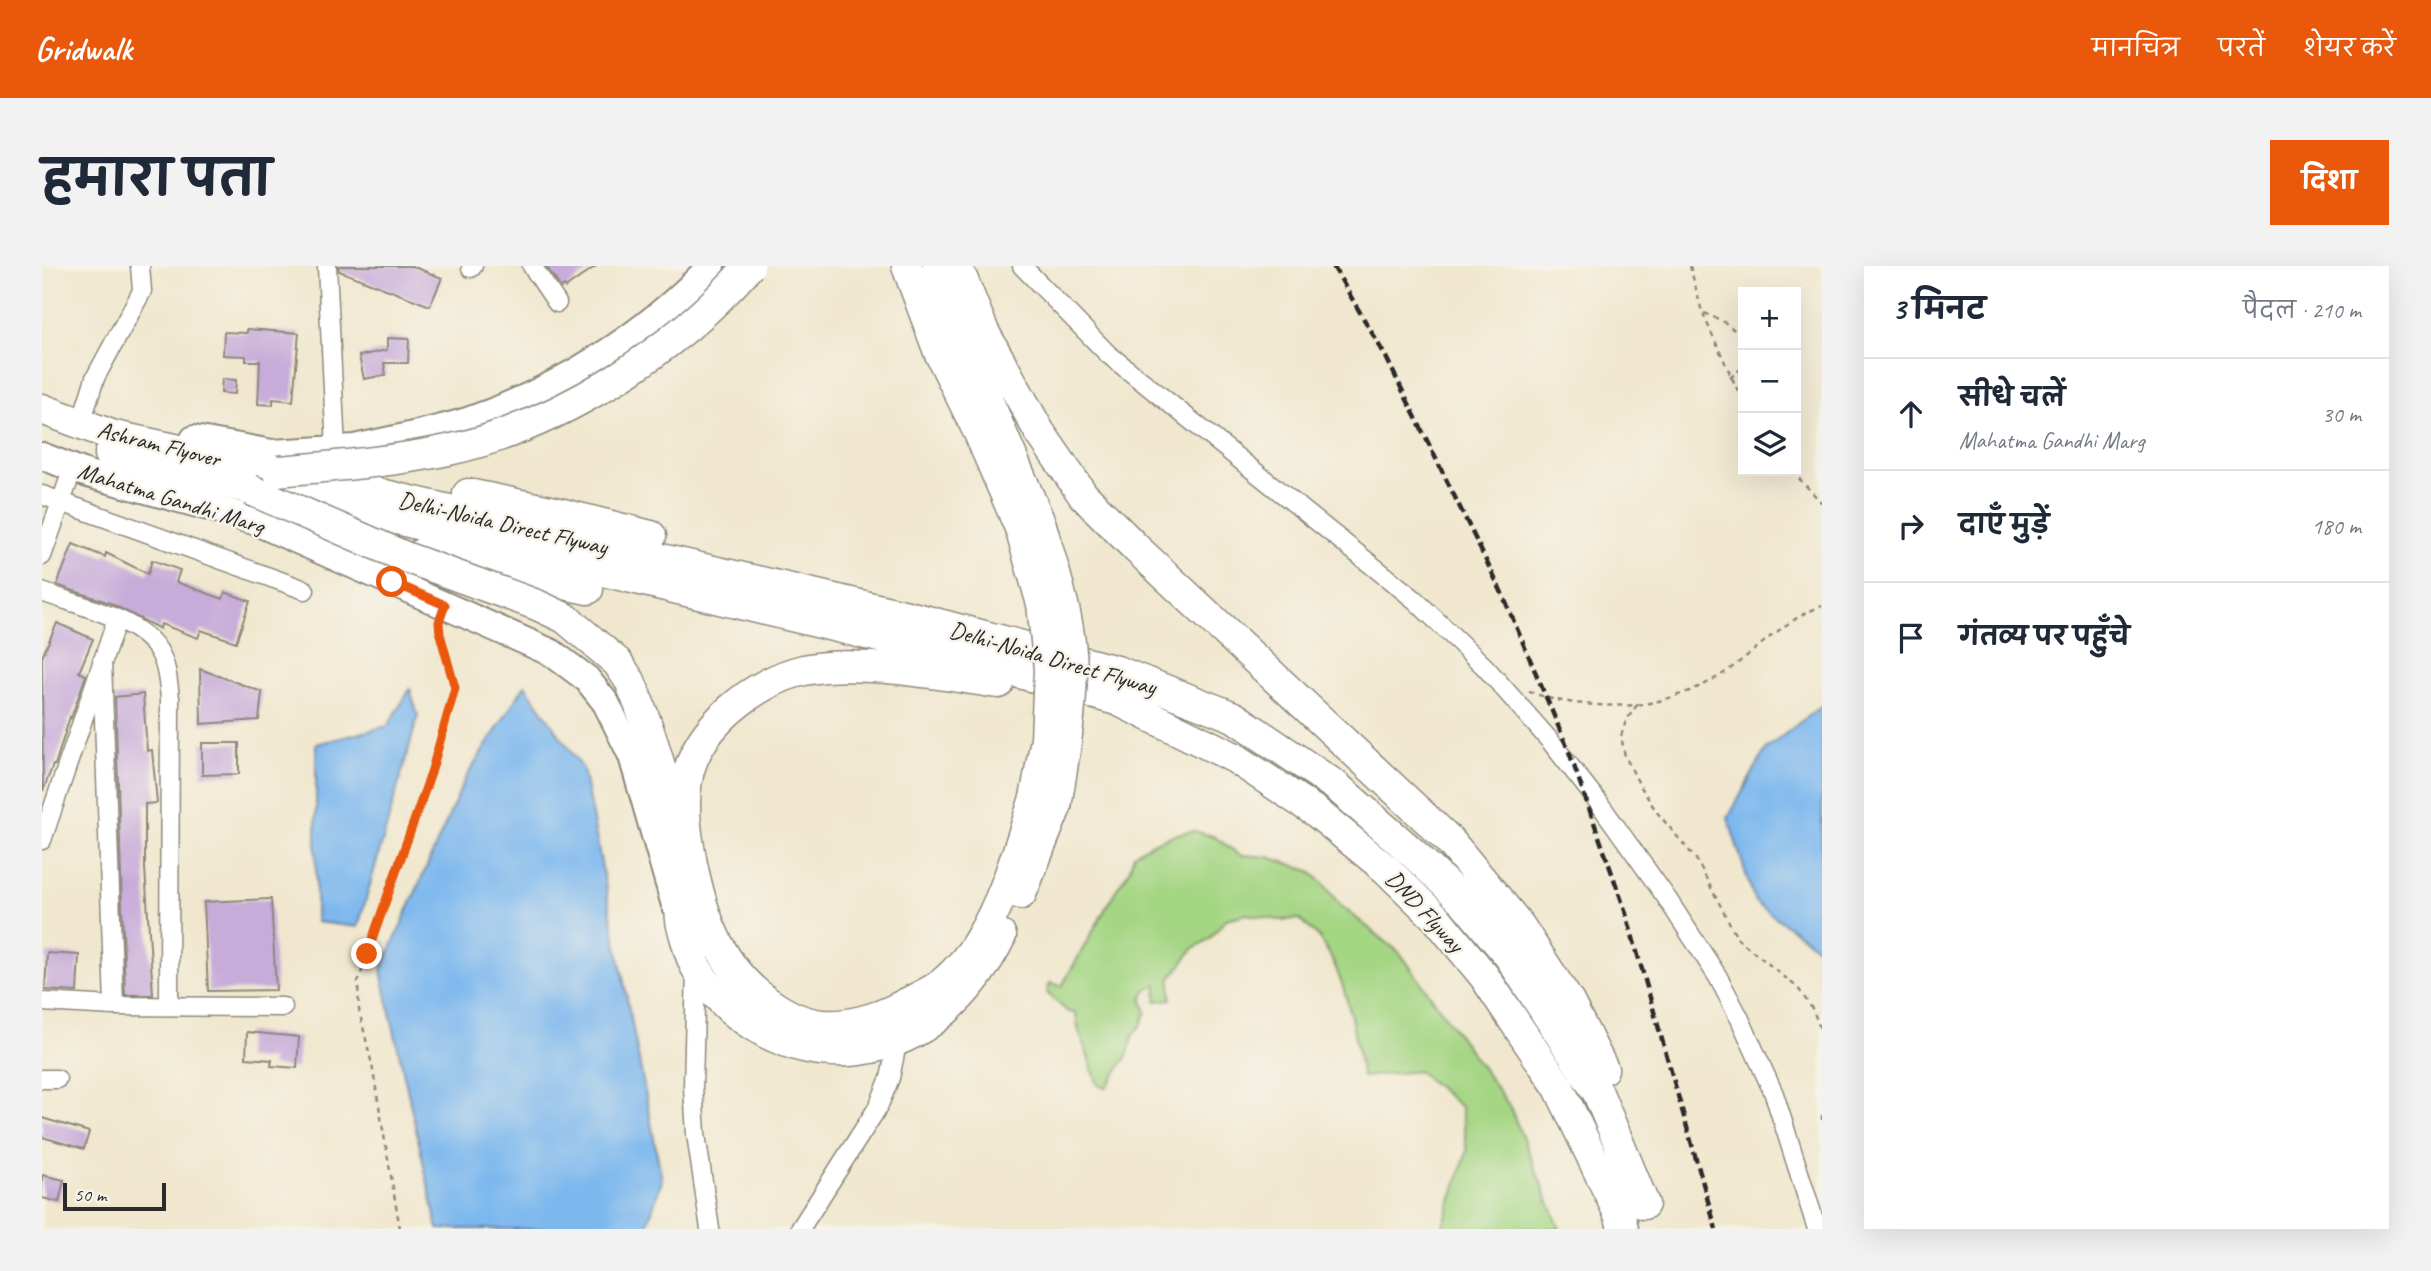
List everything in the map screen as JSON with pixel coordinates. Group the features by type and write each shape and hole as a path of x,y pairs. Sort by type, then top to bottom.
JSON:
{"highway":[{"path":"275,462 383,461 450,450 513,430 563,408 632,369 679,334 722,296 749,266"},
{"path":"907,266 939,352 1030,526"},
{"path":"248,504 405,557 537,606 565,618 617,662 630,681 665,786 681,882 681,927 696,966 714,992 735,1012 765,1033 790,1045 817,1052 874,1048 915,1033 938,1018 981,972 1016,906 1045,802 1049,669 1030,526 937,266"},
{"path":"957,266 984,332 1039,431 1083,495 1137,549 1450,840 1519,925 1569,1002 1630,1124 1647,1216"},
{"name":"Ashram Flyover","path":"42,409 114,436 275,462"},
{"name":"Ashram Flyover","path":"42,429 111,454 190,476 248,504"},
{"path":"275,462 555,512 957,613 1023,647"},
{"name":"Delhi-Noida Direct Flyway","path":"275,462 911,631 1117,700"},
{"path":"248,504 550,580 984,681"},
{"name":"Delhi-Noida Direct Flyway","path":"248,504 401,520 562,562 911,631 1023,647 1117,671 1234,718 1336,786 1412,852 1464,902 1510,957 1598,1093 1647,1216"},
{"path":"1045,802 978,941 939,986 887,1013 841,1026 820,1025 780,1009 744,982 727,961 715,940 698,894 686,831 687,780 693,760 716,721 757,690 802,671 841,666 984,681 1117,700"},
{"name":"DND Flyway","path":"1117,700 1235,758 1316,812 1387,870 1437,919 1484,976 1559,1088 1620,1216 1623,1229"}],"main road":[{"path":"42,394 121,426 275,462 355,448 469,420 554,384 623,343 680,299 711,266"},
{"name":"Mahatma Gandhi Marg","path":"42,456 73,468 248,504 445,605 552,653 587,679 606,704 632,756 681,927"}],"street":[{"path":"85,410 95,378 142,291 140,266"},
{"path":"327,266 336,450"},
{"path":"533,266 557,303"},
{"path":"1022,266 1108,354 1414,599 1485,667 1551,742 1600,803 1718,977 1740,1018 1773,1094 1817,1229"},
{"path":"42,556 73,468"},
{"path":"42,495 304,590"},
{"path":"42,592 117,619 145,634 159,651 166,672 169,1006"},
{"path":"42,840 117,619"},
{"path":"102,661 114,1006"},
{"path":"696,966 693,1087 696,1134 710,1229"},
{"path":"42,1002 114,1006 283,1007"},
{"path":"800,1229 877,1107 890,1078 898,1039"}],"path":[{"path":"1690,266 1702,313 1738,393"},
{"path":"1702,313 1727,323 1738,334"},
{"path":"1730,378 1738,371"},
{"path":"1797,476 1822,503"},
{"path":"400,1229 373,1065 359,1010 358,982 431,773 455,688 440,634 439,622 445,605"},
{"path":"1521,687 1532,693 1576,703 1637,705 1691,691 1717,678 1788,623 1822,606"},
{"path":"1637,705 1626,721 1621,736 1625,756 1638,782 1656,811 1696,859 1738,939 1798,988 1813,1010 1822,1034"},
{"path":"1822,1115 1822,1123"}],"green space":[{"path":"1194,831 1213,836 1240,855 1269,857 1310,871 1340,905 1400,953 1510,1107 1560,1229 1442,1229 1467,1151 1461,1107 1418,1071 1362,1077 1349,1007 1338,973 1322,942 1299,919 1279,920 1247,914 1226,919 1209,939 1194,948 1171,978 1171,999 1156,1001 1157,985 1146,990 1142,1000 1146,1012 1133,1035 1127,1056 1106,1088 1098,1085 1078,1028 1076,1013 1068,1012 1047,993 1050,983 1062,986 1129,871 1134,854 1162,839"}],"water":[{"path":"525,685 583,769 662,1180 646,1229 438,1229 381,971 465,779"},
{"path":"410,689 418,716 358,927 316,922 316,744 388,726"},
{"path":"1822,705 1822,951 1755,902 1728,818 1766,749"}],"building":[{"path":"338,266 412,266 442,278 430,306 339,271"},
{"path":"546,266 596,266 565,288 561,288"},
{"path":"247,329 299,333 293,401 273,399 273,405 258,404 260,361 246,361 246,356 223,355 224,332 247,333"},
{"path":"387,338 409,339 408,363 384,363 386,375 364,379 359,356 387,350"},
{"path":"222,379 236,380 235,394 221,393"},
{"path":"73,544 105,557 106,553 148,574 152,560 180,570 176,582 223,599 225,592 250,601 236,642 201,630 198,638 161,624 160,629 110,603 57,585"},
{"path":"57,623 93,639 79,672 86,675 55,765 43,791 42,657"},
{"path":"200,669 262,692 259,720 201,724"},
{"path":"143,694 147,751 152,750 157,803 145,804 145,868 153,995 125,995 115,697"},
{"path":"202,743 239,743 239,774 202,775"},
{"path":"271,899 276,990 208,991 204,902"},
{"path":"47,953 79,955 77,992 45,990"},
{"path":"247,1032 299,1037 297,1068 271,1066 272,1060 246,1058"},
{"path":"42,1118 89,1132 84,1149 42,1137"},
{"path":"42,1175 64,1180 59,1202 42,1198"}],"railway":[{"path":"1333,266 1386,357 1501,591 1568,749 1625,910 1716,1229"}],"route":[{"path":"367,954 431,773 455,688 440,634 439,622 445,605 392,582"}]}
